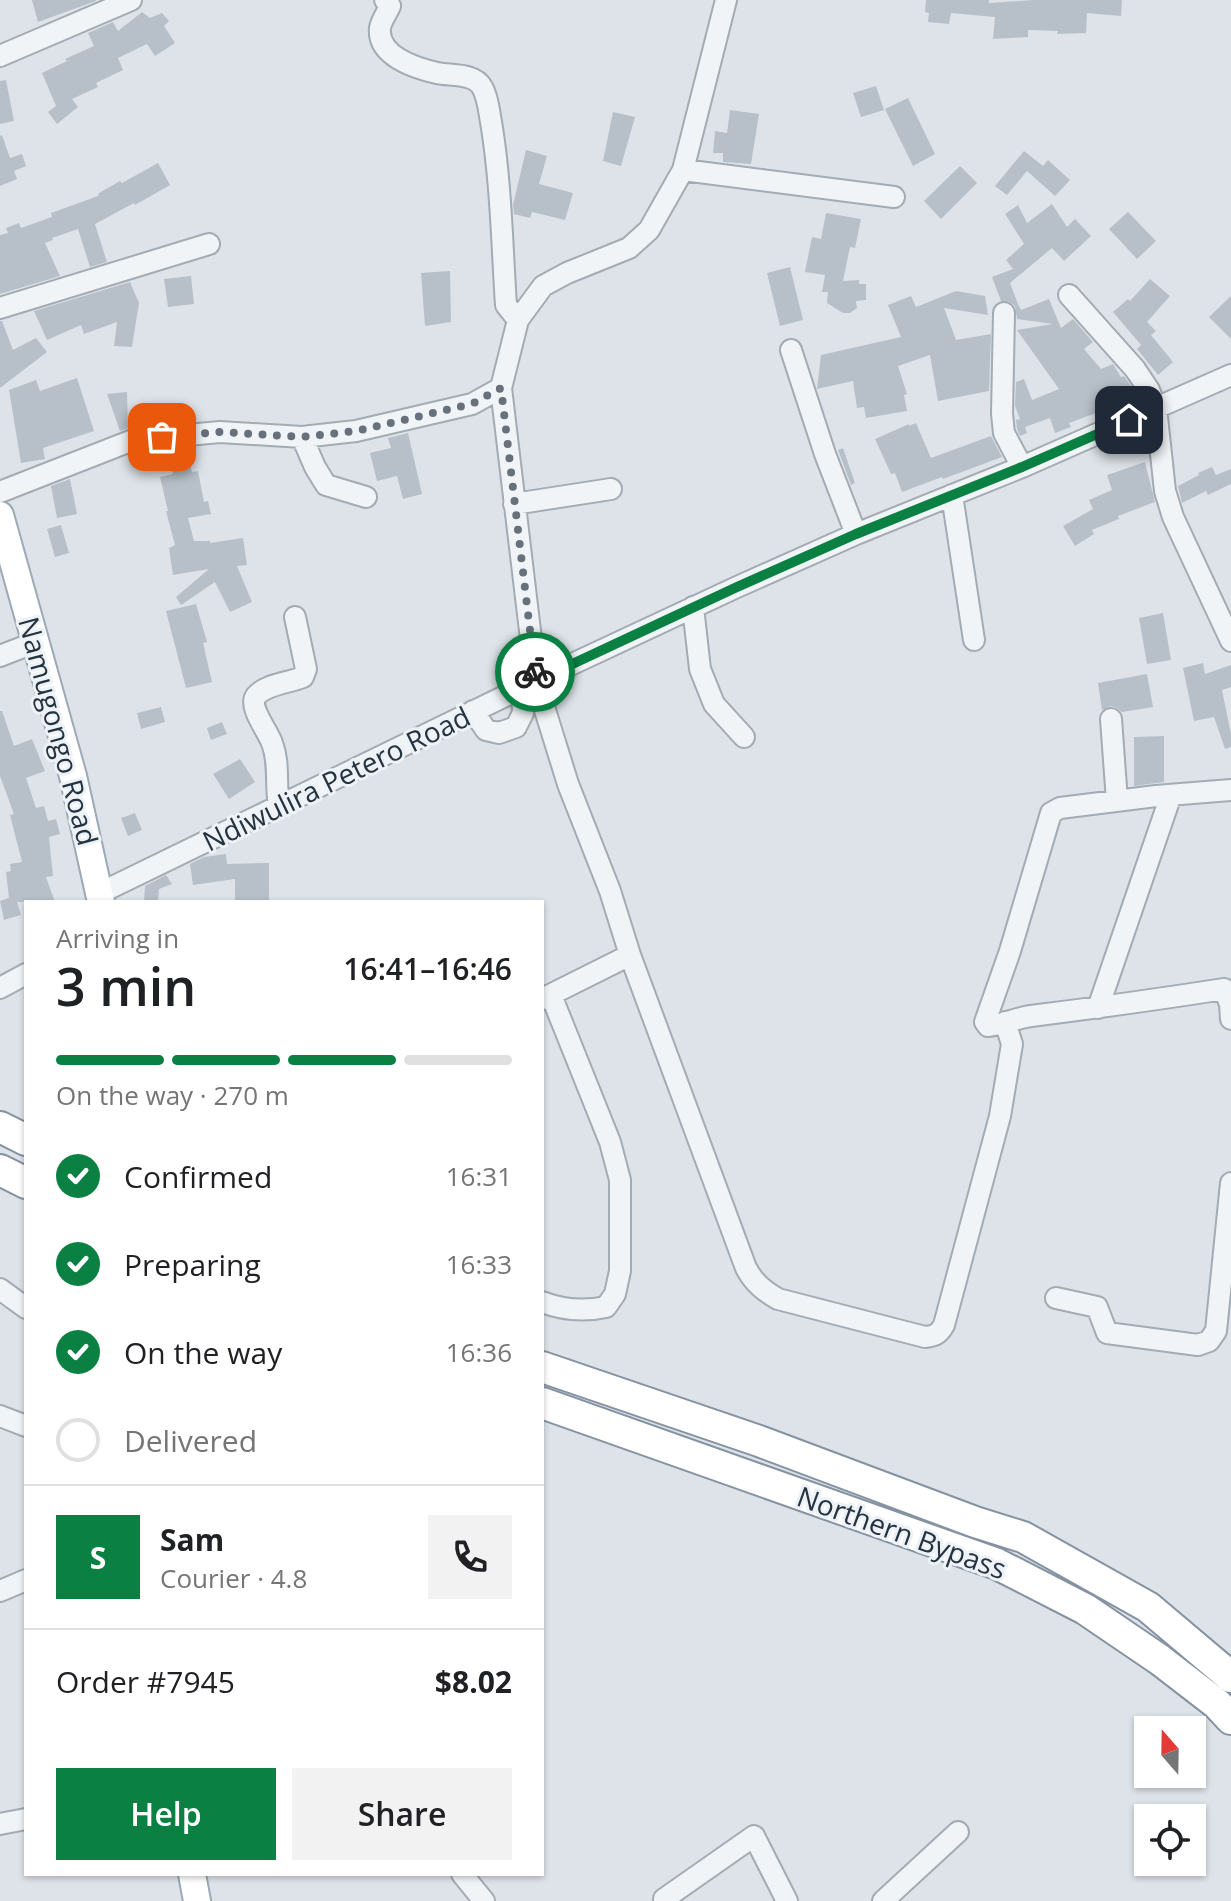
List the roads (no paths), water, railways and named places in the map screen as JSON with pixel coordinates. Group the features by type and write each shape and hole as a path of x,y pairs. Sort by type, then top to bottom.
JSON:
{"highway":[{"path":"0,1127 24,1139"},
{"path":"0,1170 24,1182"},
{"name":"Northern Bypass","path":"544,1368 759,1441 1023,1537 1148,1607 1231,1677"},
{"name":"Northern Bypass","path":"544,1404 997,1564 1085,1609 1160,1660 1217,1704 1231,1719"}],"main road":[{"name":"Namugongo Road","path":"1,523 73,776 100,898"}],"street":[{"path":"0,56 131,0"},
{"path":"385,0 390,6 380,27 382,44 394,57 436,73 478,81 486,95 494,142 506,305 518,320"},
{"path":"473,711 486,730 499,733 516,727 523,713 529,684 501,388 518,320 543,286 629,248 649,230 683,170 726,0"},
{"path":"683,170 894,197"},
{"path":"0,308 209,244"},
{"path":"1069,295 1135,369 1149,390 1156,408 1165,491 1173,517 1231,641"},
{"path":"1004,313 1004,433 1022,467"},
{"path":"791,350 825,454 856,534"},
{"name":"Ndiwulira Petero Road","path":"100,898 279,806 693,607 856,534 1022,467 1231,375"},
{"path":"0,492 133,440 220,432 302,437 356,431 472,404 501,388"},
{"path":"302,437 326,485 366,497"},
{"path":"514,504 611,489"},
{"path":"952,495 974,640"},
{"path":"693,607 700,669 714,704 744,737"},
{"path":"279,806 276,789 278,771 272,742 253,704 257,696 274,685 303,677 306,669 295,617"},
{"path":"0,656 36,642"},
{"path":"529,684 610,891 630,955 741,1256 752,1280 764,1291 778,1299 925,1337 940,1332 1000,1116 1012,1044 1005,1022"},
{"path":"1111,719 1117,801"},
{"path":"1231,790 1060,808 1051,813 1010,951 985,1022 988,1026 1021,1017 1224,989 1230,1004 1231,1019"},
{"path":"1098,1008 1171,795"},
{"path":"544,1303 561,1309 593,1310 606,1307 615,1294 620,1271 620,1180 616,1162 546,997 630,955"},
{"path":"0,988 24,975"},
{"path":"1056,1298 1097,1307 1107,1333 1198,1345 1209,1341 1216,1331 1231,1183"},
{"path":"0,1289 24,1307"},
{"path":"0,1416 24,1425"},
{"path":"0,1591 24,1581"},
{"path":"0,1824 24,1819"},
{"path":"883,1901 958,1832"},
{"path":"664,1899 754,1836 787,1901"},
{"path":"464,1876 484,1901"}]}
